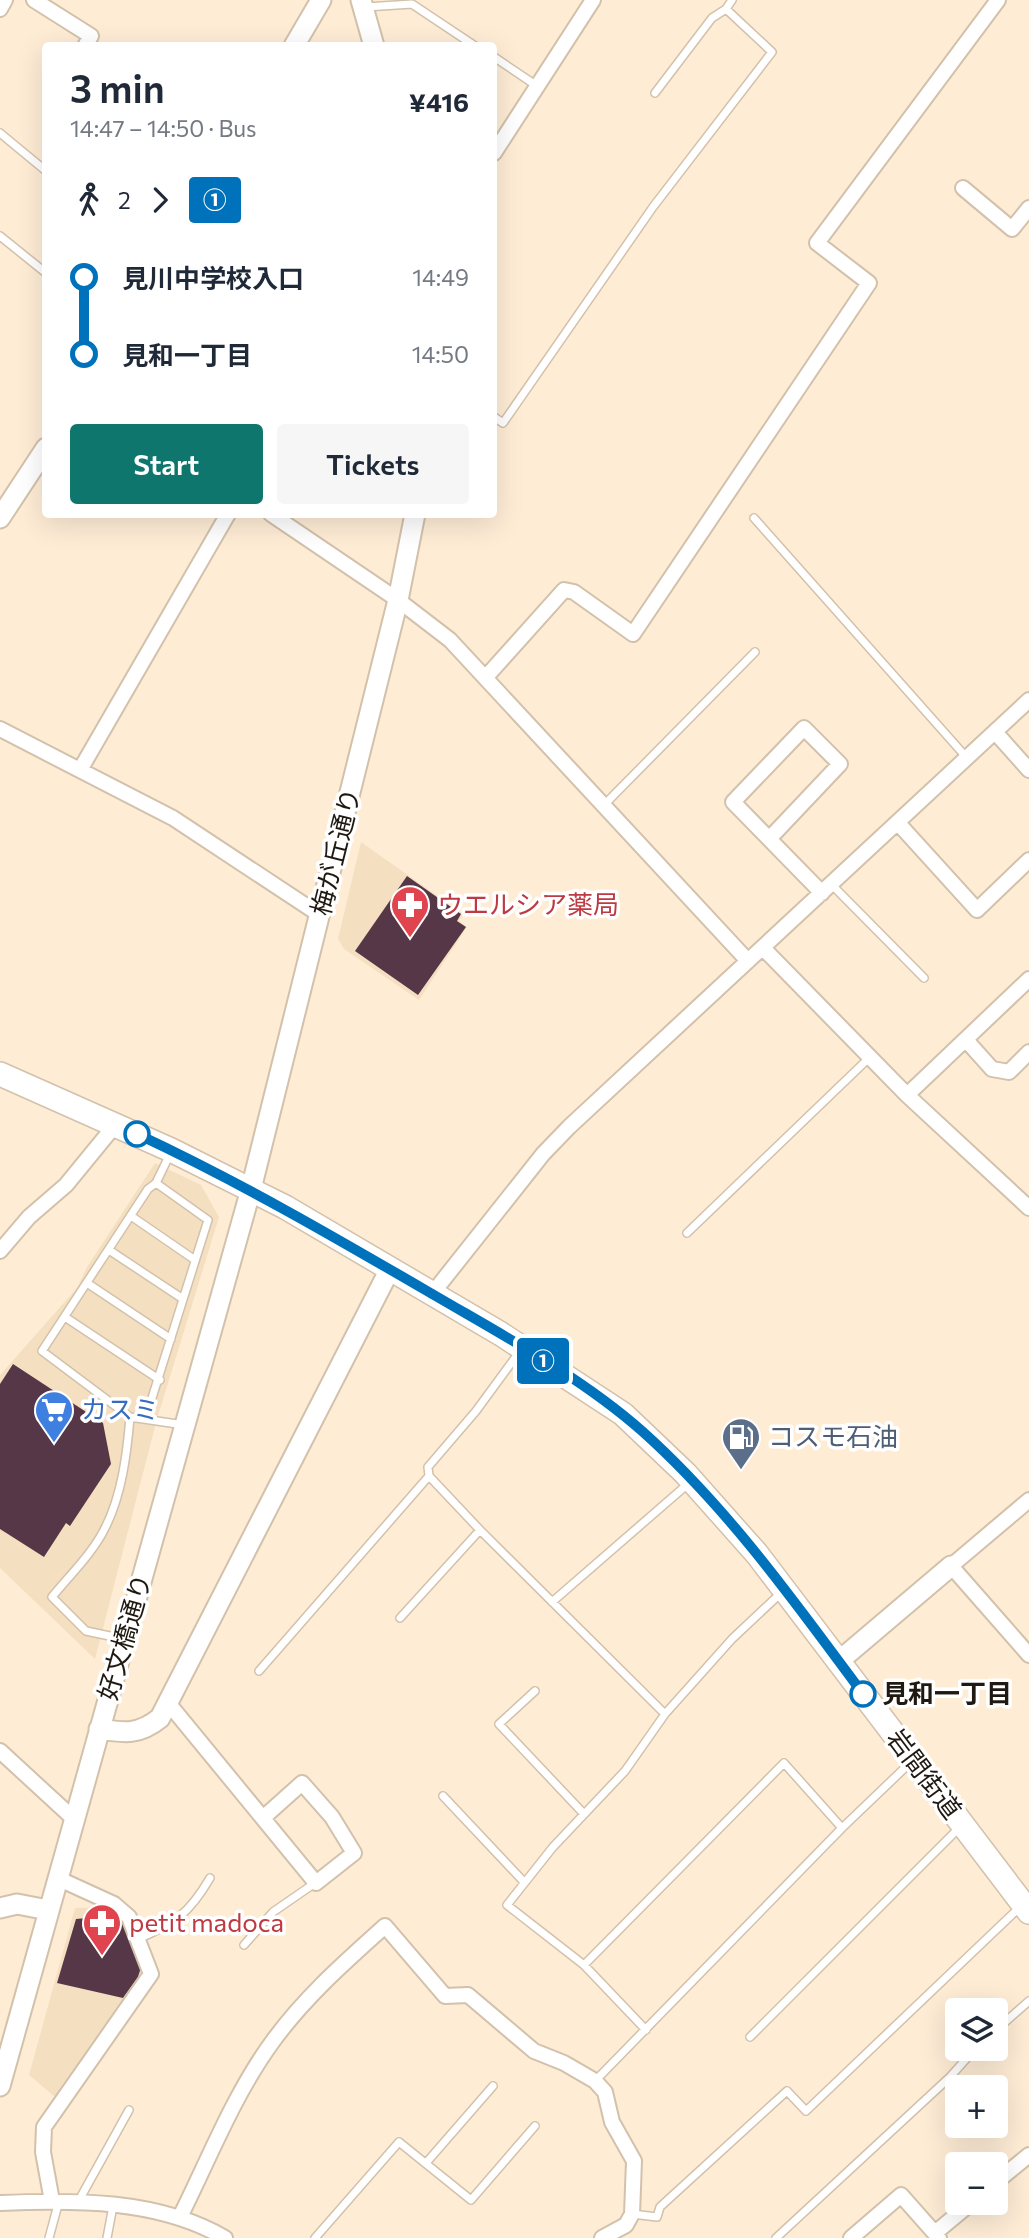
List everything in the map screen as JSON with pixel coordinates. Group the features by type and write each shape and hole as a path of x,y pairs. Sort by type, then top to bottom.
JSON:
{"main road":[{"name":"岩間街道","path":"0,1074 116,1124 251,1189 523,1348 623,1414 691,1481 785,1589 1026,1908"}],"street":[{"path":"0,9 5,0"},
{"path":"34,0 91,36 87,42"},
{"path":"296,42 321,0"},
{"path":"497,148 593,0"},
{"path":"486,677 564,590 574,592 633,634 869,283 817,243 998,0"},
{"path":"362,4 373,42"},
{"path":"963,188 1012,229 1029,208"},
{"path":"0,518 42,454"},
{"path":"80,770 226,518"},
{"path":"276,518 398,600 450,640 748,961"},
{"name":"梅が丘通り","path":"251,1189 398,600 414,518"},
{"path":"432,1294 543,1154 1029,700"},
{"path":"769,839 840,764 804,728 733,802 769,839 827,889"},
{"path":"0,729 173,818 320,915"},
{"path":"996,733 1029,770"},
{"path":"898,823 977,910 1029,860"},
{"path":"763,948 869,1058 1029,1208"},
{"path":"907,1095 1029,979"},
{"path":"966,1040 992,1069 1009,1072 1029,1052"},
{"path":"0,1251 29,1217 66,1185 116,1124"},
{"name":"好文橋通り","path":"0,2086 251,1189"},
{"path":"99,1729 131,1734 154,1723 169,1704 390,1269"},
{"path":"839,1661 1029,1500"},
{"path":"951,1566 1029,1655"},
{"path":"169,1704 316,1882 354,1853 332,1817 302,1783 264,1817"},
{"path":"0,1751 74,1818"},
{"path":"55,2201 43,2152 44,2127 151,1974 130,1917 114,1904 57,1878"},
{"path":"0,1908 17,1904 48,1910"},
{"path":"180,2217 247,2082 272,2042 315,1989 385,1926 445,1996 468,1994 534,2051 564,2063 595,2081 605,2092 612,2122 634,2161 632,2214 626,2225 602,2238"},
{"path":"1008,2172 1029,2155"},
{"path":"851,2238 901,2195 937,2236 959,2215"},
{"path":"0,2203 55,2201 148,2208 180,2217 225,2238"}],"lane":[{"path":"655,93 712,18 726,9 732,0"},
{"path":"362,4 412,4 469,42"},
{"path":"497,418 503,423 653,207 772,52 726,9"},
{"path":"497,59 538,86"},
{"path":"0,133 42,168"},
{"path":"0,236 42,270"},
{"path":"754,518 968,759"},
{"path":"605,804 755,652"},
{"path":"827,889 924,978"},
{"path":"687,1233 869,1058"},
{"path":"172,1150 156,1183 41,1351 130,1417 146,1417 185,1425"},
{"path":"146,1417 160,1380 208,1220 156,1183"},
{"path":"131,1216 195,1260"},
{"path":"109,1250 183,1299"},
{"path":"87,1283 171,1339"},
{"path":"65,1317 160,1380"},
{"path":"523,1348 476,1412 428,1467 429,1476 665,1714"},
{"path":"125,1639 86,1631 52,1597 105,1530 127,1454 130,1417"},
{"path":"259,1671 429,1476"},
{"path":"552,1602 691,1481"},
{"path":"400,1618 480,1530"},
{"path":"646,2030 584,1965 507,1905 524,1882 625,1771 665,1714 732,1639 785,1589"},
{"path":"535,1691 499,1724 584,1814"},
{"path":"595,2081 842,1828 913,1760"},
{"path":"584,1965 784,1763 842,1828"},
{"path":"443,1796 524,1882"},
{"path":"750,2037 962,1824"},
{"path":"138,1940 174,1923 198,1897 210,1878"},
{"path":"244,1945 273,1913 316,1882"},
{"path":"632,2214 657,2217 660,2207 787,2091 806,2111 1026,1908"},
{"path":"1008,2019 1029,2001"},
{"path":"776,2238 964,2061"},
{"path":"426,2163 493,2086"},
{"path":"77,2202 130,2110"},
{"path":"315,2238 399,2142 471,2200 535,2126"},
{"path":"49,2238 55,2201"},
{"path":"107,2238 113,2206"}],"shaded area":[{"name":"ウエルシア薬局","path":"361,842 463,914 459,921 467,927 419,1000 344,949 338,939"},
{"path":"155,1163 201,1185 219,1217 157,1419 95,1659 0,1568 0,1375 77,1288 87,1267"},
{"path":"114,1907 119,1911 146,1971 87,2059 55,2097 29,2075 75,1908"}],"building":[{"name":"ウエルシア薬局","path":"407,876 461,914 457,921 466,927 418,995 355,951"},
{"name":"カスミ","path":"13,1364 103,1423 111,1464 70,1526 66,1523 44,1557 0,1529 0,1384"},
{"name":"petit madoca","path":"118,1915 142,1964 138,1977 123,1998 57,1983 76,1919"}],"bus line":[{"name":"①","path":"137,1134 217,1171 298,1214 501,1334 623,1414 685,1473 757,1554 863,1694"}],"place":[{"name":"ウエルシア薬局","path":"410,939"},
{"name":"カスミ","path":"54,1444"},
{"name":"コスモ石油","path":"741,1471"},
{"name":"見和一丁目","path":"863,1694"},
{"name":"petit madoca","path":"102,1957"}]}
